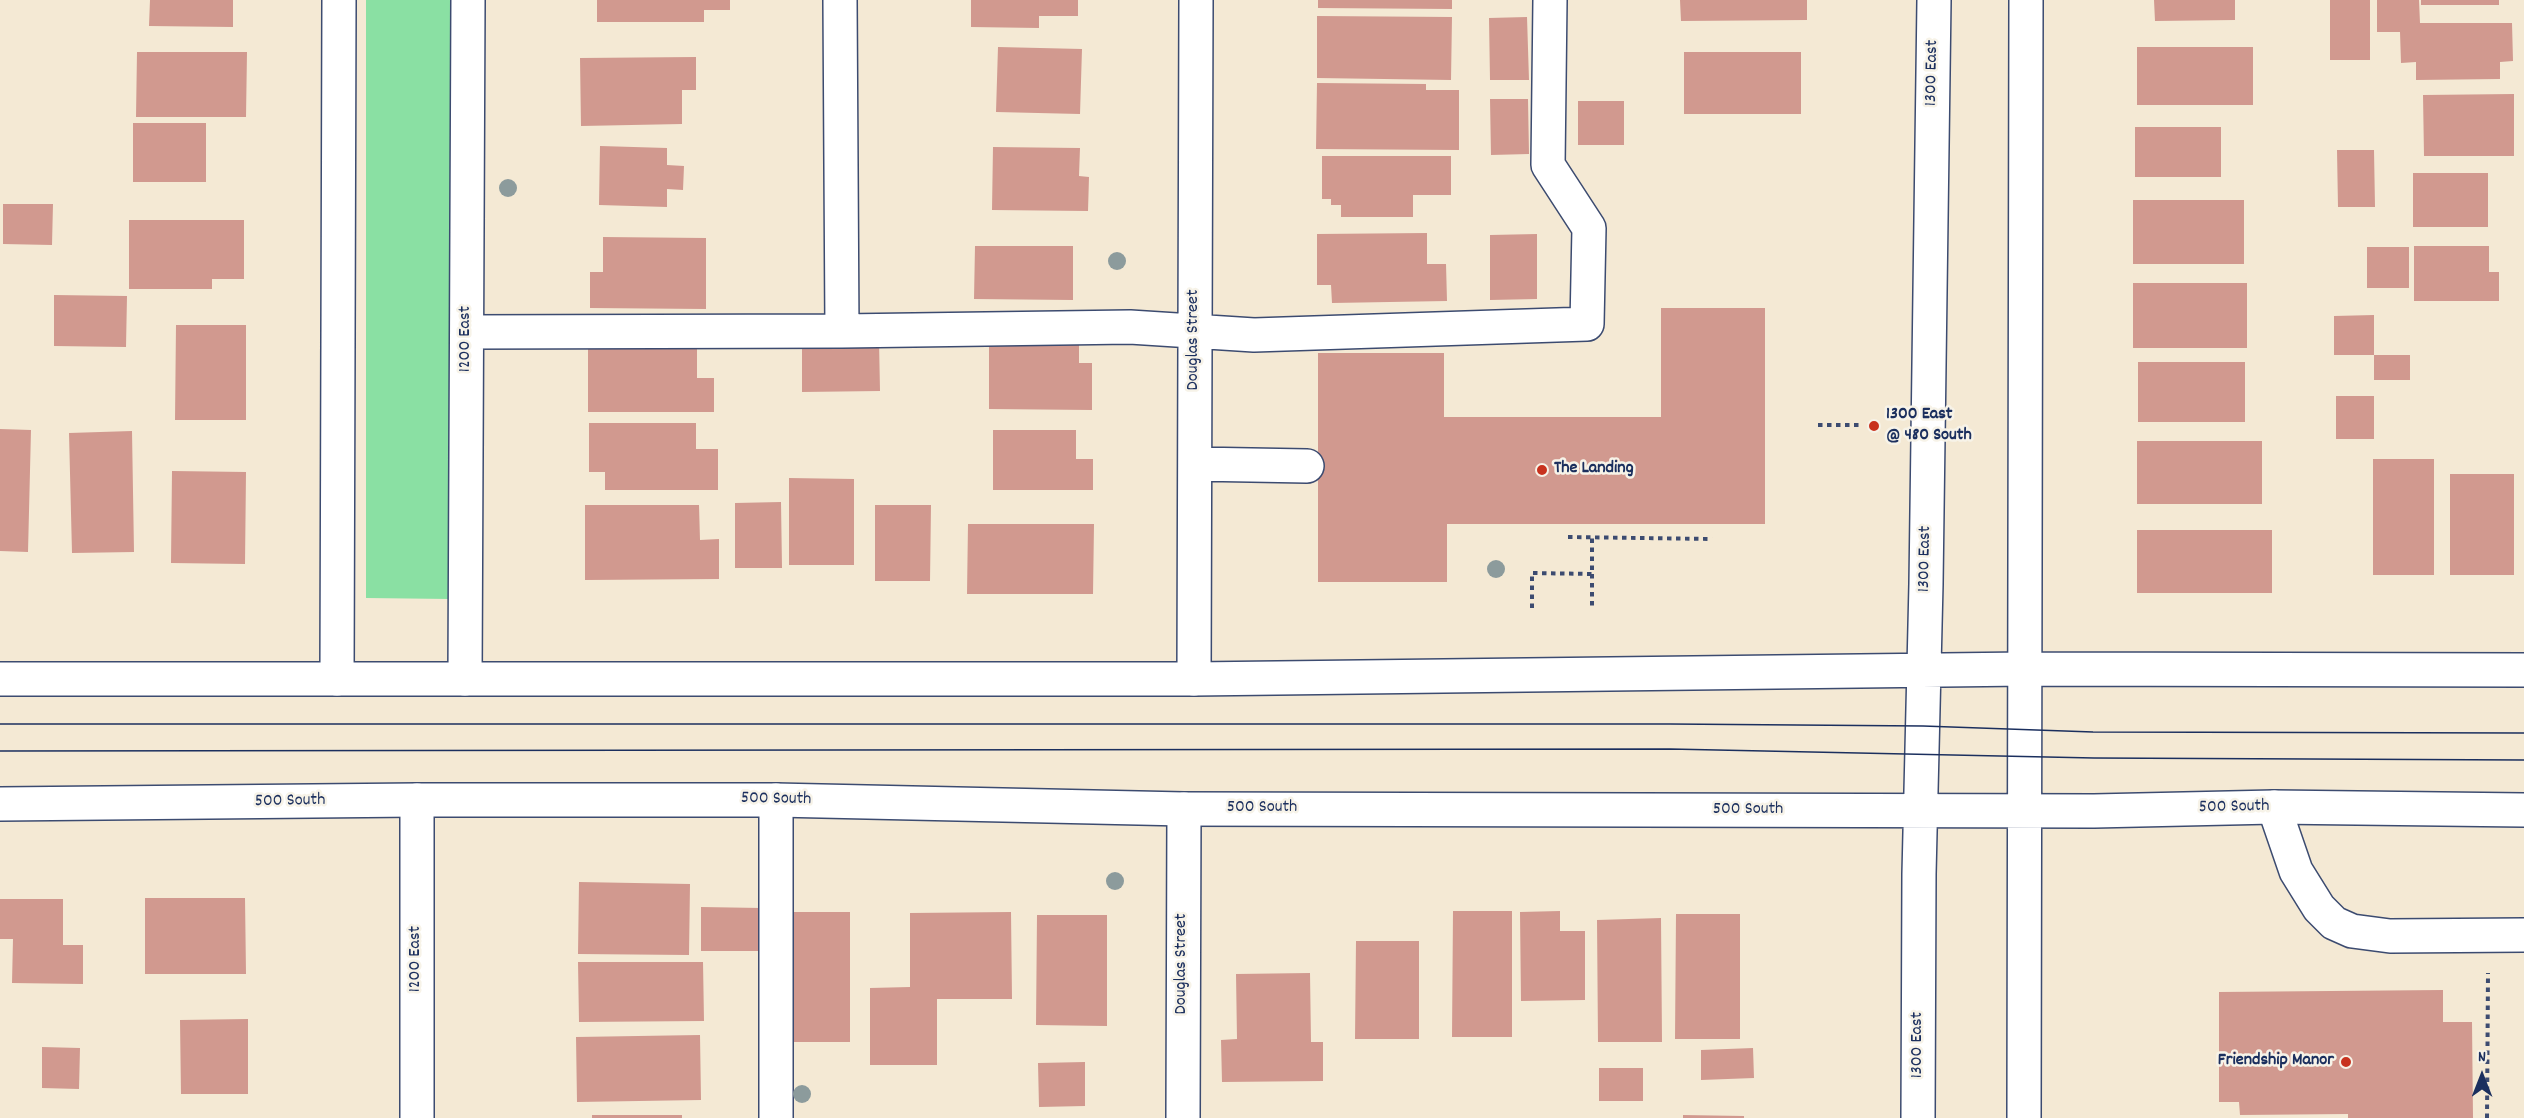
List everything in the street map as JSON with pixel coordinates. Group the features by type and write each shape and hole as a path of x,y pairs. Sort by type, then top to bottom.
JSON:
{"main road":[{"path":"337,679 339,0"},
{"name":"1200 East","path":"465,679 468,0"},
{"path":"840,0 842,331"},
{"name":"Douglas Street","path":"1194,679 1196,0"},
{"path":"467,332 842,331 1130,327 1254,335 1587,324 1589,228 1548,165 1550,0"},
{"name":"1300 East","path":"1918,1118 1920,811 1934,0"},
{"path":"2024,1118 2026,0"},
{"path":"1195,464 1307,466"},
{"path":"0,679 1194,679 2026,669 2524,670"},
{"name":"1200 East","path":"417,800 417,1118"},
{"name":"500 South","path":"0,804 417,800 776,800 1184,809 2025,811 2274,807 2524,810"},
{"path":"776,800 776,1118"},
{"path":"2274,807 2296,871 2319,908 2334,923 2352,931 2390,936 2524,934"},
{"name":"Douglas Street","path":"1183,1118 1184,809"}],"path":[{"path":"1818,425 1861,425"},
{"path":"1568,537 1712,539"},
{"path":"1592,538 1592,608"},
{"path":"1532,608 1532,573 1592,574"},
{"path":"2487,1118 2488,969"}],"green space":[{"path":"366,0 450,0 450,599 366,598"}],"building":[{"path":"150,0 233,0 233,27 149,26"},
{"path":"597,0 730,0 730,10 704,10 704,22 597,22"},
{"path":"971,0 1078,0 1078,16 1039,16 1039,28 971,27"},
{"path":"1318,0 1452,0 1452,9 1318,8"},
{"path":"1680,0 1807,0 1807,20 1681,21"},
{"path":"2154,0 2235,0 2235,20 2155,21"},
{"path":"2330,0 2370,0 2370,60 2330,60"},
{"path":"2377,0 2419,0 2420,23 2512,23 2513,61 2500,62 2500,79 2416,80 2416,62 2401,63 2400,32 2377,32"},
{"path":"2421,0 2499,0 2499,5 2421,5"},
{"path":"1317,16 1452,17 1451,80 1317,78"},
{"path":"1527,17 1529,80 1490,80 1489,18"},
{"path":"998,47 1082,49 1080,114 996,112"},
{"path":"2137,47 2253,47 2253,105 2137,105"},
{"path":"137,52 247,52 246,117 136,117"},
{"path":"1684,52 1801,52 1801,114 1684,114"},
{"path":"696,57 696,90 682,90 682,124 581,126 580,58"},
{"path":"1317,83 1426,84 1426,90 1459,90 1459,150 1316,149"},
{"path":"2514,94 2514,156 2424,156 2423,95"},
{"path":"1490,99 1528,99 1529,154 1491,155"},
{"path":"1578,101 1624,101 1624,145 1578,145"},
{"path":"133,123 206,123 206,182 133,182"},
{"path":"2135,127 2221,127 2221,177 2135,177"},
{"path":"600,146 667,148 667,165 684,166 683,190 667,189 667,207 599,205"},
{"path":"993,147 1080,148 1079,176 1089,177 1088,211 992,210"},
{"path":"2337,150 2374,150 2375,207 2338,207"},
{"path":"1322,156 1451,156 1451,195 1413,195 1413,217 1341,217 1341,205 1331,205 1331,199 1322,199"},
{"path":"2413,173 2488,173 2488,227 2413,227"},
{"path":"2133,200 2244,200 2244,264 2133,264"},
{"path":"3,204 53,204 52,245 3,244"},
{"path":"129,220 244,220 244,279 212,279 212,289 129,289"},
{"path":"1427,233 1427,264 1446,264 1447,301 1332,303 1331,285 1317,285 1317,234"},
{"path":"1537,234 1537,299 1490,300 1490,235"},
{"path":"603,237 706,238 706,309 590,308 590,272 603,272"},
{"path":"975,246 1073,246 1073,300 974,299"},
{"path":"2414,246 2489,246 2489,272 2499,272 2499,301 2414,301"},
{"path":"2367,247 2409,247 2409,288 2367,288"},
{"path":"2133,283 2247,283 2247,348 2133,348"},
{"path":"54,295 127,296 126,347 54,346"},
{"name":"The Landing","path":"1661,308 1765,308 1765,524 1447,524 1447,582 1318,582 1318,353 1444,353 1444,417 1661,417"},
{"path":"2374,315 2374,355 2334,355 2334,316"},
{"path":"176,325 246,325 246,420 175,420"},
{"path":"879,340 880,391 802,392 802,341"},
{"path":"588,342 697,342 697,378 714,378 714,412 588,412"},
{"path":"989,344 1079,345 1079,363 1092,363 1092,410 989,409"},
{"path":"2374,355 2410,355 2410,380 2374,380"},
{"path":"2138,362 2245,362 2245,422 2138,422"},
{"path":"2336,396 2374,396 2374,439 2336,439"},
{"path":"589,423 696,423 696,449 718,449 718,490 605,490 605,472 589,472"},
{"path":"0,429 31,430 28,552 0,551"},
{"path":"993,430 1076,430 1076,459 1093,459 1093,490 993,490"},
{"path":"132,431 134,552 72,553 69,433"},
{"path":"2137,441 2262,441 2262,504 2137,504"},
{"path":"2373,459 2434,459 2434,575 2373,575"},
{"path":"172,471 246,472 245,564 171,563"},
{"path":"2450,474 2514,474 2514,575 2450,575"},
{"path":"789,478 854,479 854,565 789,565"},
{"path":"781,502 782,568 735,568 735,503"},
{"path":"585,505 699,505 700,540 719,539 719,579 585,580"},
{"path":"875,505 931,505 930,581 875,581"},
{"path":"968,524 1094,524 1093,594 967,594"},
{"path":"2137,530 2272,530 2272,593 2137,593"},
{"path":"579,882 690,884 689,955 578,954"},
{"path":"145,898 245,898 246,974 145,974"},
{"path":"0,899 63,899 63,945 83,945 83,984 12,983 13,939 0,939"},
{"path":"701,907 761,908 760,951 701,951"},
{"path":"1453,911 1512,911 1512,1037 1452,1037"},
{"path":"1560,911 1560,931 1585,931 1585,1000 1521,1001 1520,912"},
{"path":"786,912 850,912 850,1042 786,1042"},
{"path":"1011,912 1012,999 937,999 937,1065 870,1065 870,988 910,987 910,913"},
{"path":"1676,914 1740,914 1740,1039 1675,1039"},
{"path":"1037,915 1107,915 1107,1026 1036,1025"},
{"path":"1661,918 1662,1042 1598,1042 1597,920"},
{"path":"1356,941 1419,941 1419,1039 1355,1039"},
{"path":"578,962 703,962 704,1021 579,1022"},
{"path":"1310,973 1311,1042 1323,1042 1323,1081 1222,1082 1221,1040 1237,1039 1236,974"},
{"name":"Friendship Manor","path":"2443,990 2443,1022 2472,1022 2473,1118 2348,1118 2348,1114 2240,1115 2239,1102 2219,1102 2219,992"},
{"path":"248,1019 248,1094 181,1094 180,1020"},
{"path":"700,1035 701,1100 577,1102 576,1037"},
{"path":"42,1047 80,1048 79,1089 42,1088"},
{"path":"1753,1048 1754,1078 1701,1080 1701,1050"},
{"path":"1085,1062 1085,1106 1039,1107 1038,1063"},
{"path":"1599,1068 1643,1068 1643,1101 1599,1101"},
{"path":"592,1115 682,1115 682,1118 592,1118"},
{"path":"1683,1115 1744,1116 1744,1118 1683,1118"}],"tram line":[{"path":"0,724 1670,724 1923,726 2093,732 2524,733"},
{"path":"0,751 1670,749 2094,758 2524,760"}],"place":[{"name":"1300 East @ 480 South","path":"1874,426"},
{"name":"The Landing","path":"1542,470"},
{"name":"Friendship Manor","path":"2346,1062"}]}
